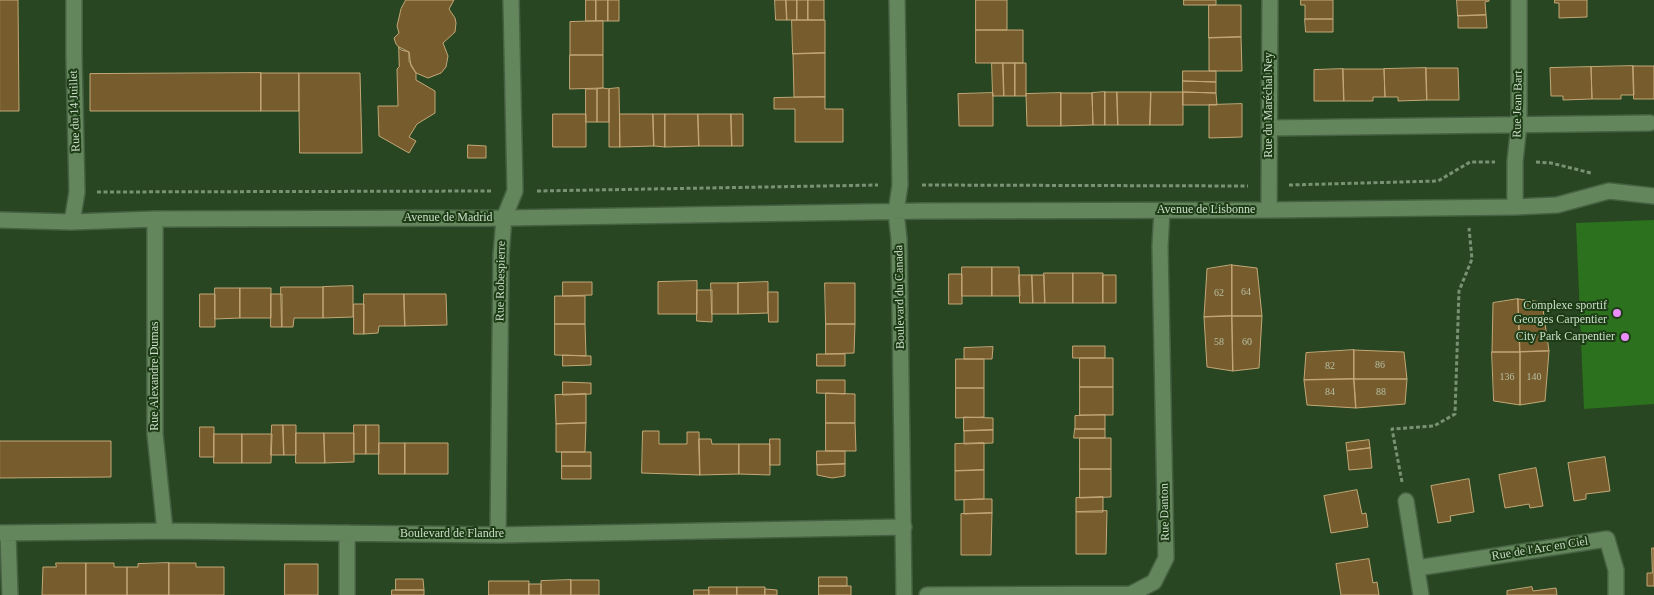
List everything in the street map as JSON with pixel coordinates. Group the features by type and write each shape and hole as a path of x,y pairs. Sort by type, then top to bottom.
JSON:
{"street":[{"name":"Rue du 14 Juillet","path":"72,222 77,192 74,0"},
{"name":"Rue Robespierre","path":"498,535 501,255 504,218 515,191 511,0"},
{"name":"Boulevard du Canada","path":"898,0 900,185 896,212 899,239 904,595"},
{"name":"Rue du Maréchal Ney","path":"1269,210 1270,0"},
{"name":"Rue Jean Bart","path":"1515,207 1515,162 1519,125 1519,0"},
{"path":"1269,128 1650,122"},
{"path":"1609,191 1654,196"},
{"name":"Avenue de Lisbonne","path":"896,212 1515,207 1556,205 1609,191"},
{"name":"Rue Danton","path":"927,595 1132,594 1154,582 1166,558 1160,246 1162,211"},
{"name":"Avenue de Madrid","path":"0,220 72,222 155,219 504,218 896,212"},
{"name":"Rue Alexandre Dumas","path":"155,219 156,434 165,531"},
{"path":"1406,502 1421,595"},
{"name":"Boulevard de Flandre","path":"4,533 165,531 498,535 904,527"},
{"path":"4,533 10,595"},
{"path":"347,534 347,595"},
{"name":"Rue de l'Arc en Ciel","path":"1417,568 1607,539 1616,570 1616,595"}],"path":[{"path":"77,192 515,191 900,185 1269,186 1438,182 1470,162 1551,162 1593,173 1609,191"},
{"path":"1406,502 1392,430 1434,426 1455,414 1459,291 1472,259 1467,208"}],"green space":[{"name":"Complexe sportif Georges Carpentier","path":"1654,220 1654,404 1584,409 1576,223"}],"building":[{"path":"0,0 18,0 19,111 0,111"},
{"path":"406,0 454,0 449,9 455,18 455,32 443,43 448,56 446,67 441,73 428,78 416,73 411,66 409,52 401,50 394,38 399,33 397,26 401,9"},
{"path":"586,0 596,0 596,21 586,21"},
{"path":"596,0 608,0 608,21 596,21"},
{"path":"608,0 619,0 619,21 608,21"},
{"path":"775,0 786,0 787,20 776,20"},
{"path":"786,0 797,0 797,20 787,20"},
{"path":"797,0 808,0 808,20 797,20"},
{"path":"808,0 824,0 824,20 808,20"},
{"path":"976,0 1007,0 1007,30 976,30"},
{"path":"1184,0 1216,0 1216,5 1184,5"},
{"path":"1301,0 1333,0 1333,19 1305,19 1305,5 1301,5"},
{"path":"1457,0 1489,0 1485,2 1486,15 1458,16"},
{"path":"1555,0 1587,0 1587,17 1559,18 1559,3 1555,3"},
{"path":"1209,5 1241,5 1241,37 1209,38"},
{"path":"1486,15 1487,28 1458,28 1458,16"},
{"path":"1305,19 1333,19 1333,32 1306,32"},
{"path":"792,20 825,20 825,53 793,54"},
{"path":"603,21 603,55 570,55 570,22"},
{"path":"976,30 1023,30 1023,63 976,63"},
{"path":"1241,37 1242,71 1209,71 1209,38"},
{"path":"399,47 409,52 409,61 416,73 416,80 435,91 435,113 417,124 409,137 416,141 409,153 379,136 378,106 398,106 397,69 399,67"},
{"path":"825,53 825,97 794,97 793,54"},
{"path":"570,55 603,55 603,88 570,89"},
{"path":"992,63 1003,63 1004,96 993,96"},
{"path":"1003,63 1015,63 1015,96 1004,96"},
{"path":"1015,63 1026,63 1026,96 1015,96"},
{"path":"1633,66 1654,66 1654,99 1634,99"},
{"path":"1633,66 1634,95 1621,95 1621,99 1592,99 1591,67"},
{"path":"1591,67 1592,99 1563,100 1563,96 1551,96 1550,68"},
{"path":"1426,68 1458,68 1459,100 1427,100"},
{"path":"1426,68 1427,100 1398,101 1398,97 1385,97 1384,69"},
{"path":"1343,69 1344,101 1314,101 1314,70"},
{"path":"1343,69 1384,69 1385,97 1373,97 1373,101 1344,101"},
{"path":"1183,71 1216,71 1216,82 1183,81"},
{"path":"261,73 299,73 299,111 261,111"},
{"path":"261,73 261,111 90,111 90,74"},
{"path":"299,73 360,73 362,153 300,153"},
{"path":"1183,81 1216,82 1216,93 1183,92"},
{"path":"619,88 620,147 609,147 609,89"},
{"path":"586,89 597,89 597,122 586,122"},
{"path":"597,89 609,89 609,122 597,122"},
{"path":"1105,92 1117,92 1118,125 1105,125"},
{"path":"1105,92 1105,125 1093,125 1092,93"},
{"path":"1117,92 1151,92 1150,125 1118,125"},
{"path":"1151,92 1183,92 1183,125 1150,125"},
{"path":"1183,92 1216,93 1217,105 1183,105"},
{"path":"993,93 993,126 959,126 958,94"},
{"path":"1061,93 1092,93 1093,125 1061,126"},
{"path":"1061,93 1061,126 1027,126 1026,94"},
{"path":"825,97 825,109 843,109 843,142 795,142 795,109 774,109 774,98"},
{"path":"1242,104 1242,137 1209,138 1209,105"},
{"path":"553,114 586,114 586,147 553,147"},
{"path":"620,114 653,114 654,146 620,147"},
{"path":"653,114 665,114 665,147 654,146"},
{"path":"665,114 698,114 699,146 665,147"},
{"path":"698,114 731,114 732,146 699,146"},
{"path":"731,114 743,114 743,146 732,146"},
{"path":"468,145 486,146 486,158 468,158"},
{"path":"1232,265 1232,316 1204,317 1207,269"},
{"path":"1232,265 1257,268 1262,316 1232,316"},
{"path":"962,267 992,267 992,296 962,296"},
{"path":"992,267 1019,267 1020,296 992,296"},
{"path":"1044,273 1073,273 1073,303 1045,303"},
{"path":"1073,273 1103,273 1103,303 1073,303"},
{"path":"949,274 962,274 962,304 949,304"},
{"path":"1019,275 1032,275 1033,303 1020,303"},
{"path":"1032,275 1044,275 1045,303 1033,303"},
{"path":"1103,275 1116,275 1116,303 1103,303"},
{"path":"697,281 697,314 658,314 658,282"},
{"path":"563,282 592,282 592,295 563,296"},
{"path":"768,282 768,313 738,314 738,283"},
{"path":"711,283 738,283 738,314 712,314"},
{"path":"825,283 855,283 855,324 826,324"},
{"path":"353,286 353,317 323,318 323,287"},
{"path":"281,287 323,287 323,318 294,318 293,327 282,327"},
{"path":"215,288 240,288 240,318 215,319"},
{"path":"240,288 271,288 271,318 240,318"},
{"path":"697,290 712,290 712,322 697,321"},
{"path":"768,292 778,292 778,322 769,322"},
{"path":"200,294 215,294 215,327 200,327"},
{"path":"271,294 282,294 282,327 271,327"},
{"path":"364,294 404,294 405,326 379,326 378,333 364,334"},
{"path":"404,294 446,294 447,325 405,326"},
{"path":"555,296 585,296 585,324 555,324"},
{"path":"1518,299 1542,302 1549,351 1520,352"},
{"path":"1518,299 1520,352 1492,352 1493,303"},
{"path":"354,304 364,304 364,334 354,334"},
{"path":"1232,316 1233,371 1207,367 1204,317"},
{"path":"1232,316 1262,316 1259,368 1233,371"},
{"path":"555,324 585,324 586,356 555,355"},
{"path":"826,324 855,324 854,353 826,354"},
{"path":"1073,346 1105,346 1105,358 1073,358"},
{"path":"993,347 992,359 964,359 964,348"},
{"path":"1354,350 1354,379 1304,380 1306,353"},
{"path":"1354,350 1404,352 1407,379 1354,379"},
{"path":"1549,351 1545,401 1520,405 1520,352"},
{"path":"1492,352 1520,352 1520,405 1494,401"},
{"path":"817,354 845,354 845,366 817,366"},
{"path":"563,355 591,356 591,365 563,366"},
{"path":"1080,358 1113,358 1113,387 1080,387"},
{"path":"956,359 984,359 984,388 956,388"},
{"path":"1354,379 1356,408 1307,405 1304,380"},
{"path":"1354,379 1407,379 1405,404 1356,408"},
{"path":"817,380 845,380 845,394 817,393"},
{"path":"563,382 591,383 591,394 563,395"},
{"path":"1080,387 1113,387 1113,415 1080,415"},
{"path":"956,388 984,388 984,417 956,418"},
{"path":"826,393 855,394 855,423 826,423"},
{"path":"586,394 586,423 556,424 555,395"},
{"path":"1105,415 1105,429 1075,429 1075,416"},
{"path":"964,417 993,418 993,430 964,431"},
{"path":"586,423 585,452 556,452 556,424"},
{"path":"826,423 855,423 856,451 826,451"},
{"path":"272,425 283,425 284,455 271,455"},
{"path":"283,425 296,425 296,455 284,455"},
{"path":"354,425 366,425 366,454 354,454"},
{"path":"366,425 379,425 379,454 366,454"},
{"path":"200,427 214,427 214,457 200,457"},
{"path":"1075,429 1105,429 1105,438 1074,438"},
{"path":"993,430 993,443 964,444 964,431"},
{"path":"643,431 659,431 659,444 687,444 687,432 699,432 700,475 642,473"},
{"path":"296,433 324,433 325,463 296,463"},
{"path":"324,433 354,433 354,462 325,463"},
{"path":"214,434 242,434 242,463 214,463"},
{"path":"242,434 272,434 271,463 242,463"},
{"path":"1080,438 1111,438 1111,469 1080,469"},
{"path":"699,439 711,439 712,444 739,444 739,474 700,475"},
{"path":"770,439 780,439 780,465 770,465"},
{"path":"1369,440 1370,448 1347,451 1346,443"},
{"path":"0,441 111,441 111,477 0,478"},
{"path":"379,443 405,443 405,474 379,474"},
{"path":"405,443 448,443 448,474 405,474"},
{"path":"984,443 984,470 955,471 955,444"},
{"path":"739,444 770,444 770,475 739,474"},
{"path":"1370,448 1372,468 1349,470 1347,451"},
{"path":"817,451 845,451 845,464 817,465"},
{"path":"562,452 591,452 591,466 562,466"},
{"path":"1605,457 1610,491 1586,494 1586,499 1574,501 1568,463"},
{"path":"845,464 845,476 832,478 817,475 817,465"},
{"path":"562,466 591,466 591,479 562,479"},
{"path":"1536,468 1543,506 1530,508 1529,504 1505,508 1499,475"},
{"path":"1080,469 1111,469 1111,497 1080,498"},
{"path":"984,470 984,499 955,500 955,471"},
{"path":"1469,479 1474,512 1450,516 1451,521 1438,523 1431,486"},
{"path":"1357,490 1362,514 1366,513 1368,527 1331,533 1324,496"},
{"path":"1103,497 1103,512 1076,512 1076,498"},
{"path":"992,499 992,513 964,514 964,500"},
{"path":"1107,511 1106,554 1076,554 1076,512"},
{"path":"992,513 991,555 961,555 961,514"},
{"path":"1652,548 1654,548 1654,586 1647,586 1647,573 1652,573"},
{"path":"1369,559 1373,583 1377,582 1379,595 1341,595 1336,564"},
{"path":"56,563 86,563 86,595 42,595 43,567 56,567"},
{"path":"86,563 114,563 114,567 127,567 127,595 86,595"},
{"path":"169,563 196,563 196,567 224,567 224,595 169,595"},
{"path":"169,563 169,595 127,595 127,567 138,567 138,564"},
{"path":"285,564 318,564 318,595 285,595"},
{"path":"819,577 847,577 847,586 819,586"},
{"path":"396,579 423,579 424,590 396,590"},
{"path":"571,580 599,580 599,595 571,595"},
{"path":"571,580 571,595 541,595 541,581"},
{"path":"489,581 529,581 529,595 489,595"},
{"path":"529,584 541,584 541,595 529,595"},
{"path":"819,586 851,586 851,595 819,595"},
{"path":"709,587 737,587 737,595 709,595"},
{"path":"737,587 765,587 765,595 737,595"},
{"path":"1532,587 1533,591 1556,588 1557,595 1507,595 1507,591"},
{"path":"765,589 777,590 777,595 765,595"},
{"path":"392,590 424,590 424,595 392,595"},
{"path":"694,590 709,590 709,595 694,595"}],"place":[{"name":"Complexe sportif Georges Carpentier","path":"1617,313"},
{"name":"City Park Carpentier","path":"1625,337"}]}
